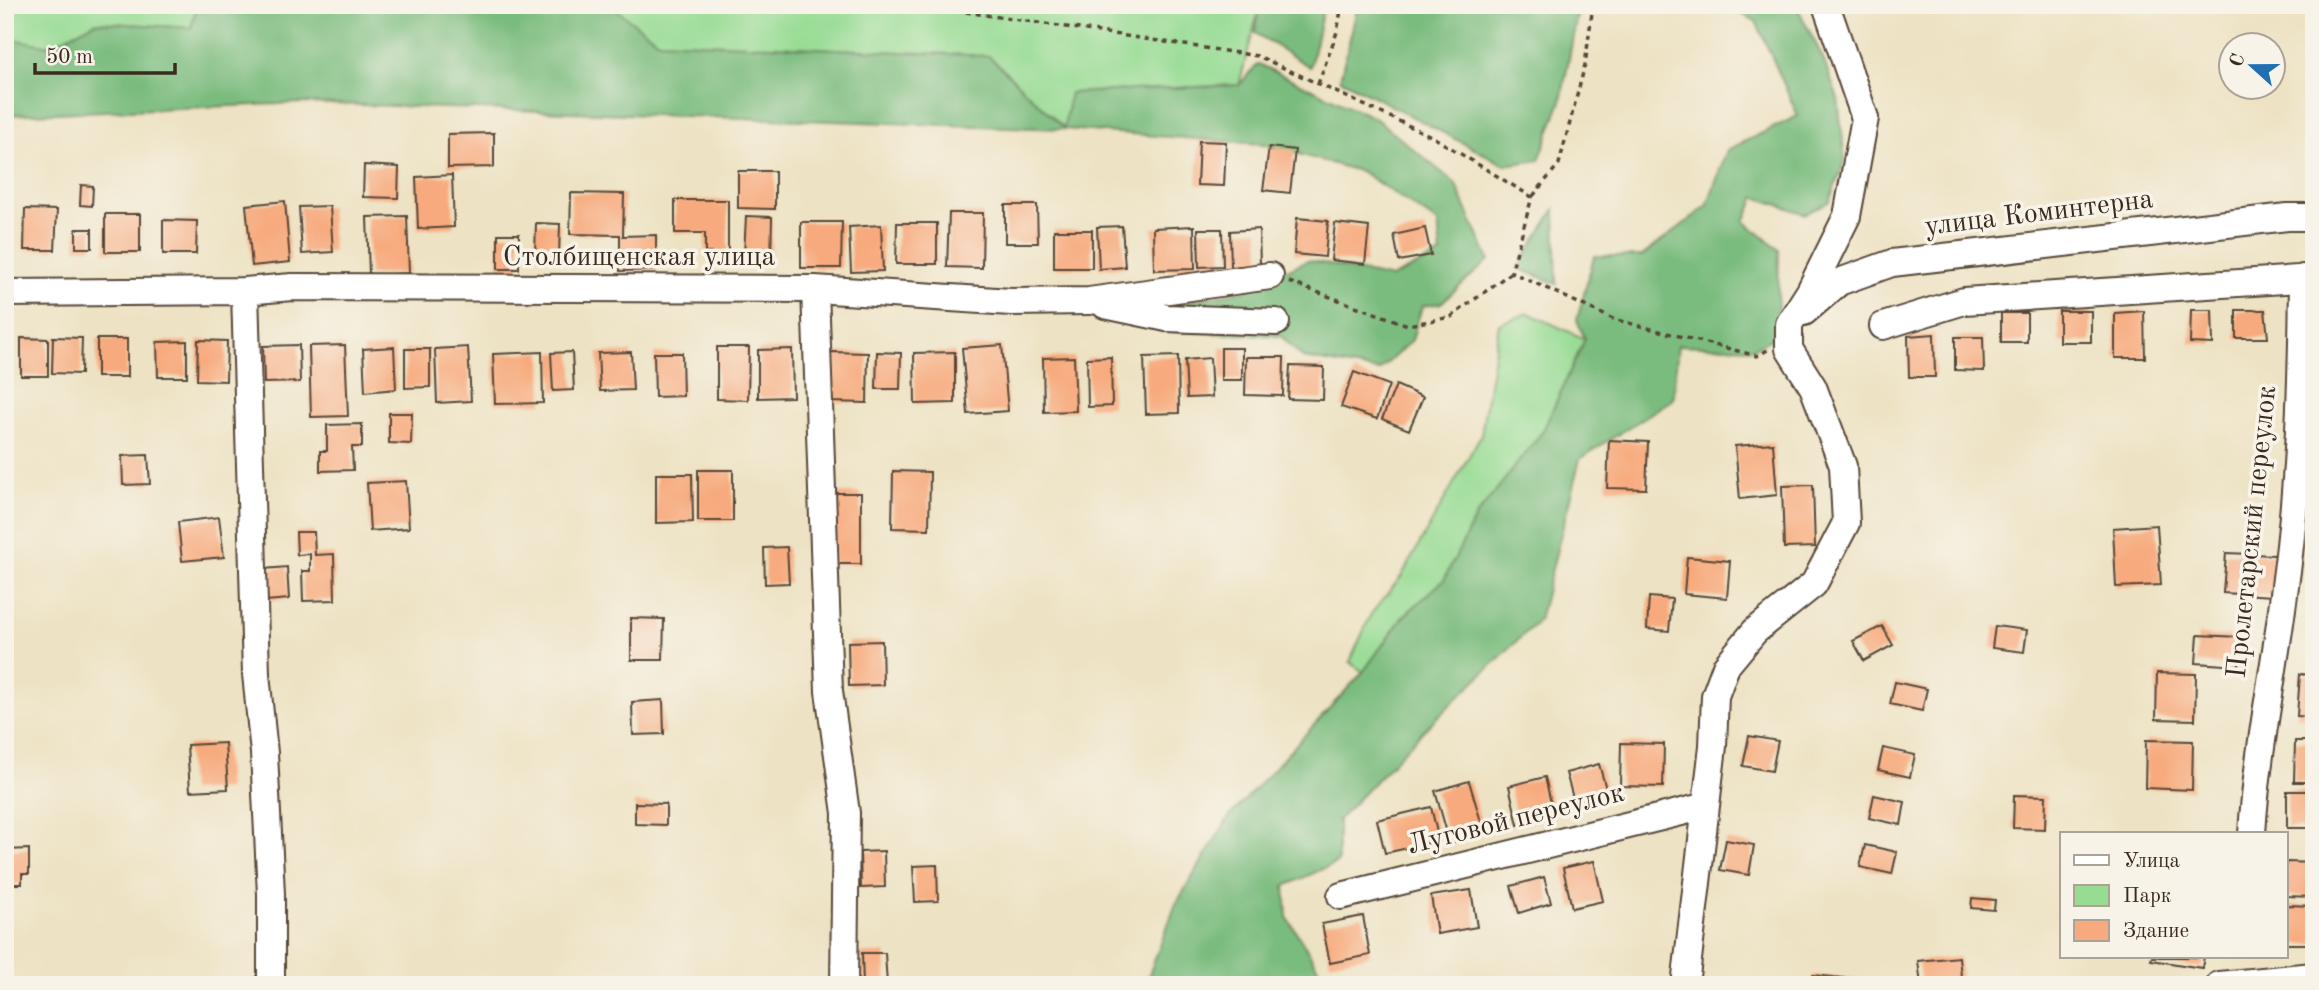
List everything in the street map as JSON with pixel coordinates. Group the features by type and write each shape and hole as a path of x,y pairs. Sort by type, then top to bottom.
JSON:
{"street":[{"path":"1685,985 1706,806 1715,696 1726,666 1755,631 1814,584 1846,523 1843,466 1813,387 1789,349 1789,331 1847,216 1865,118 1826,5"},
{"name":"улица Коминтерна","path":"1789,331 1839,282 1892,263 2287,217 2314,217"},
{"name":"Столбищенская улица","path":"5,293 246,291 292,287 815,289 1010,302 1090,301 1270,276"},
{"path":"1883,326 1964,301 2308,278"},
{"name":"Пролетарский переулок","path":"2252,832 2255,773 2286,585 2308,278"},
{"path":"815,289 829,691 846,813 844,985"},
{"path":"246,291 256,674 268,830 271,985"},
{"path":"1090,301 1167,318 1276,322"},
{"name":"Луговой переулок","path":"1341,895 1706,806"},
{"path":"2237,977 2314,976"}],"path":[{"path":"306,5 953,10 1258,56 1431,136 1532,197"},
{"path":"1318,84 1337,32 1342,5"},
{"path":"1270,276 1408,325 1451,317 1511,272 1532,197 1559,164 1584,65 1593,5"},
{"path":"1511,272 1613,319 1757,356 1789,331"}],"green space":[{"path":"5,5 197,5 191,28 96,22 50,46 5,38"},
{"path":"197,5 610,5 658,41 989,56 1064,128 1070,93 1239,85 1258,64 1375,118 1455,183 1489,260 1441,303 1422,306 1412,340 1379,371 1303,358 1281,336 1160,331 1117,313 1243,291 1308,260 1391,278 1441,254 1438,223 1362,172 1264,144 1064,129 303,103 5,115 5,38 50,46 96,22 191,28"},
{"path":"610,5 1260,5 1239,85 1070,93 1064,129 989,56 658,41"},
{"path":"1260,5 1324,5 1310,67 1255,33"},
{"path":"1358,5 1579,5 1561,101 1539,160 1505,165 1340,79"},
{"path":"1723,5 1796,5 1822,56 1838,99 1845,160 1829,202 1805,214 1756,197 1744,221 1779,250 1777,336 1754,348 1678,345 1673,399 1580,459 1539,620 1430,724 1338,820 1338,862 1285,886 1287,917 1325,979 1325,985 1145,985 1176,904 1229,817 1363,672 1403,617 1444,580 1476,516 1543,431 1585,339 1577,320 1594,256 1642,256 1707,206 1727,150 1798,116 1756,21"},
{"path":"1555,209 1557,284 1518,268"},
{"path":"1528,313 1585,339 1543,431 1476,516 1444,580 1403,617 1363,672 1350,662 1371,614 1401,577 1481,435 1499,324"}],"building":[{"path":"494,133 494,167 448,168 448,134"},
{"path":"1199,141 1226,142 1224,186 1197,185"},
{"path":"1269,147 1295,150 1290,193 1263,190"},
{"path":"364,165 399,167 398,198 363,197"},
{"path":"738,171 775,171 775,209 738,208"},
{"path":"452,175 454,227 418,229 416,177"},
{"path":"81,185 93,186 92,206 80,205"},
{"path":"571,193 624,194 623,236 656,235 656,270 620,271 620,235 570,234"},
{"path":"675,200 728,200 728,253 705,253 705,233 675,233"},
{"path":"285,201 290,262 252,266 246,205"},
{"path":"1005,205 1037,205 1038,243 1005,243"},
{"path":"330,206 333,252 302,254 299,207"},
{"path":"25,209 57,210 55,250 24,250"},
{"path":"7,212 13,212 12,265 5,265"},
{"path":"949,213 983,213 982,268 947,267"},
{"path":"105,214 140,214 140,252 105,252"},
{"path":"407,216 409,273 369,275 367,217"},
{"path":"746,216 772,217 771,257 744,256"},
{"path":"1297,218 1328,221 1325,257 1294,254"},
{"path":"163,220 197,221 196,254 163,254"},
{"path":"801,222 842,222 841,268 801,268"},
{"path":"536,223 560,224 559,257 535,256"},
{"path":"897,223 937,223 937,264 896,264"},
{"path":"1335,223 1369,227 1365,264 1331,260"},
{"path":"881,225 883,271 851,272 849,227"},
{"path":"1122,226 1125,267 1099,269 1097,227"},
{"path":"1194,226 1195,269 1154,270 1153,228"},
{"path":"1425,228 1431,255 1399,261 1394,235"},
{"path":"76,229 92,229 92,248 76,248"},
{"path":"1198,229 1222,229 1223,266 1199,267"},
{"path":"1259,229 1260,265 1231,267 1230,231"},
{"path":"1054,230 1092,230 1092,268 1054,268"},
{"path":"498,234 519,234 519,269 498,269"},
{"path":"2191,310 2212,310 2213,344 2190,343"},
{"path":"2236,310 2265,310 2268,338 2236,338"},
{"path":"2059,311 2091,311 2091,342 2059,342"},
{"path":"2144,311 2145,358 2115,358 2115,313"},
{"path":"2001,313 2027,313 2027,342 2001,342"},
{"path":"1934,334 1935,377 1909,377 1908,336"},
{"path":"53,337 82,338 81,374 52,373"},
{"path":"1955,337 1983,337 1984,371 1955,370"},
{"path":"5,338 10,338 11,373 5,373"},
{"path":"21,338 48,339 48,376 21,376"},
{"path":"97,339 127,339 127,377 97,377"},
{"path":"198,340 227,341 226,381 197,380"},
{"path":"187,341 187,377 158,377 157,342"},
{"path":"299,345 300,382 264,383 263,346"},
{"path":"345,345 348,416 311,417 309,346"},
{"path":"1002,345 1008,411 968,414 962,348"},
{"path":"394,347 396,389 365,392 363,349"},
{"path":"468,347 471,401 437,403 435,349"},
{"path":"717,347 749,347 748,400 717,399"},
{"path":"1221,348 1242,348 1242,380 1221,380"},
{"path":"405,349 430,349 430,387 405,388"},
{"path":"792,349 793,397 758,398 758,350"},
{"path":"542,352 543,403 495,404 493,354"},
{"path":"572,352 574,390 553,391 551,353"},
{"path":"631,352 633,390 600,391 598,353"},
{"path":"831,352 868,353 867,403 830,402"},
{"path":"877,352 901,353 900,389 876,389"},
{"path":"955,352 955,403 915,404 914,353"},
{"path":"654,353 682,353 683,396 655,397"},
{"path":"1178,356 1179,413 1146,414 1144,357"},
{"path":"1074,357 1076,411 1044,412 1043,358"},
{"path":"1111,357 1112,406 1088,407 1087,358"},
{"path":"1246,357 1284,357 1283,396 1245,395"},
{"path":"1210,358 1212,397 1187,398 1185,360"},
{"path":"1290,366 1324,367 1323,400 1288,399"},
{"path":"1354,372 1389,385 1377,419 1341,407"},
{"path":"1396,385 1423,397 1409,430 1382,419"},
{"path":"389,413 412,413 411,444 389,443"},
{"path":"362,424 362,447 352,447 353,470 320,471 320,451 327,451 327,425"},
{"path":"1609,440 1648,442 1646,489 1607,488"},
{"path":"1773,443 1777,495 1740,499 1735,446"},
{"path":"148,455 150,484 123,485 122,456"},
{"path":"698,470 733,470 733,521 698,521"},
{"path":"893,471 930,472 929,529 892,528"},
{"path":"656,474 692,474 693,522 656,523"},
{"path":"406,481 409,528 370,531 367,483"},
{"path":"1813,485 1815,547 1784,548 1782,486"},
{"path":"834,493 861,493 861,564 834,564"},
{"path":"219,517 224,557 182,561 178,522"},
{"path":"2157,525 2161,585 2116,587 2113,528"},
{"path":"296,532 314,532 315,555 334,554 335,600 303,601 302,571 310,571 310,554 297,555"},
{"path":"2310,536 2314,536 2314,574 2308,574"},
{"path":"787,547 789,583 765,584 764,548"},
{"path":"2226,553 2275,555 2273,596 2223,593"},
{"path":"1687,557 1730,561 1727,598 1684,594"},
{"path":"287,567 289,599 266,601 264,569"},
{"path":"1649,597 1672,599 1669,631 1647,629"},
{"path":"631,618 664,619 663,660 631,660"},
{"path":"1882,626 1893,645 1864,661 1853,641"},
{"path":"1995,626 2027,630 2024,652 1992,648"},
{"path":"2198,635 2241,637 2239,666 2196,663"},
{"path":"882,641 883,685 849,686 848,642"},
{"path":"2157,673 2196,674 2195,720 2156,719"},
{"path":"2300,674 2314,675 2314,717 2297,716"},
{"path":"1895,682 1927,689 1922,711 1890,704"},
{"path":"663,700 664,734 633,735 632,702"},
{"path":"1749,736 1778,741 1772,771 1743,766"},
{"path":"2146,740 2193,741 2192,790 2145,788"},
{"path":"2295,741 2314,741 2314,782 2294,782"},
{"path":"225,743 228,789 190,791 187,745"},
{"path":"1621,743 1664,744 1663,787 1620,786"},
{"path":"1883,748 1915,755 1910,777 1878,770"},
{"path":"1599,764 1608,796 1575,805 1566,773"},
{"path":"1545,777 1554,816 1518,825 1509,786"},
{"path":"1469,781 1484,832 1450,843 1435,791"},
{"path":"2287,791 2314,791 2314,828 2287,828"},
{"path":"1874,795 1905,802 1901,825 1869,818"},
{"path":"2014,795 2046,796 2045,829 2013,828"},
{"path":"635,803 666,804 666,825 635,824"},
{"path":"1431,807 1439,841 1385,853 1377,820"},
{"path":"1726,840 1754,845 1749,875 1720,870"},
{"path":"1865,845 1897,852 1892,874 1860,867"},
{"path":"29,849 29,874 22,874 22,884 5,884 5,850"},
{"path":"884,851 885,887 861,888 860,852"},
{"path":"1594,861 1603,901 1572,908 1563,868"},
{"path":"2288,862 2314,863 2314,897 2288,896"},
{"path":"937,865 938,901 915,902 913,866"},
{"path":"1544,877 1551,903 1519,913 1511,886"},
{"path":"1471,890 1477,927 1437,934 1431,896"},
{"path":"1972,898 1995,900 1994,910 1971,908"},
{"path":"2288,905 2314,906 2314,944 2288,944"},
{"path":"1363,916 1370,955 1330,963 1322,924"},
{"path":"862,953 885,953 887,985 863,985"},
{"path":"1959,957 1962,985 1921,985 1918,961"},
{"path":"2152,958 2204,958 2202,968 2151,960"},
{"path":"1813,975 1863,980 1863,985 1812,985"}]}
